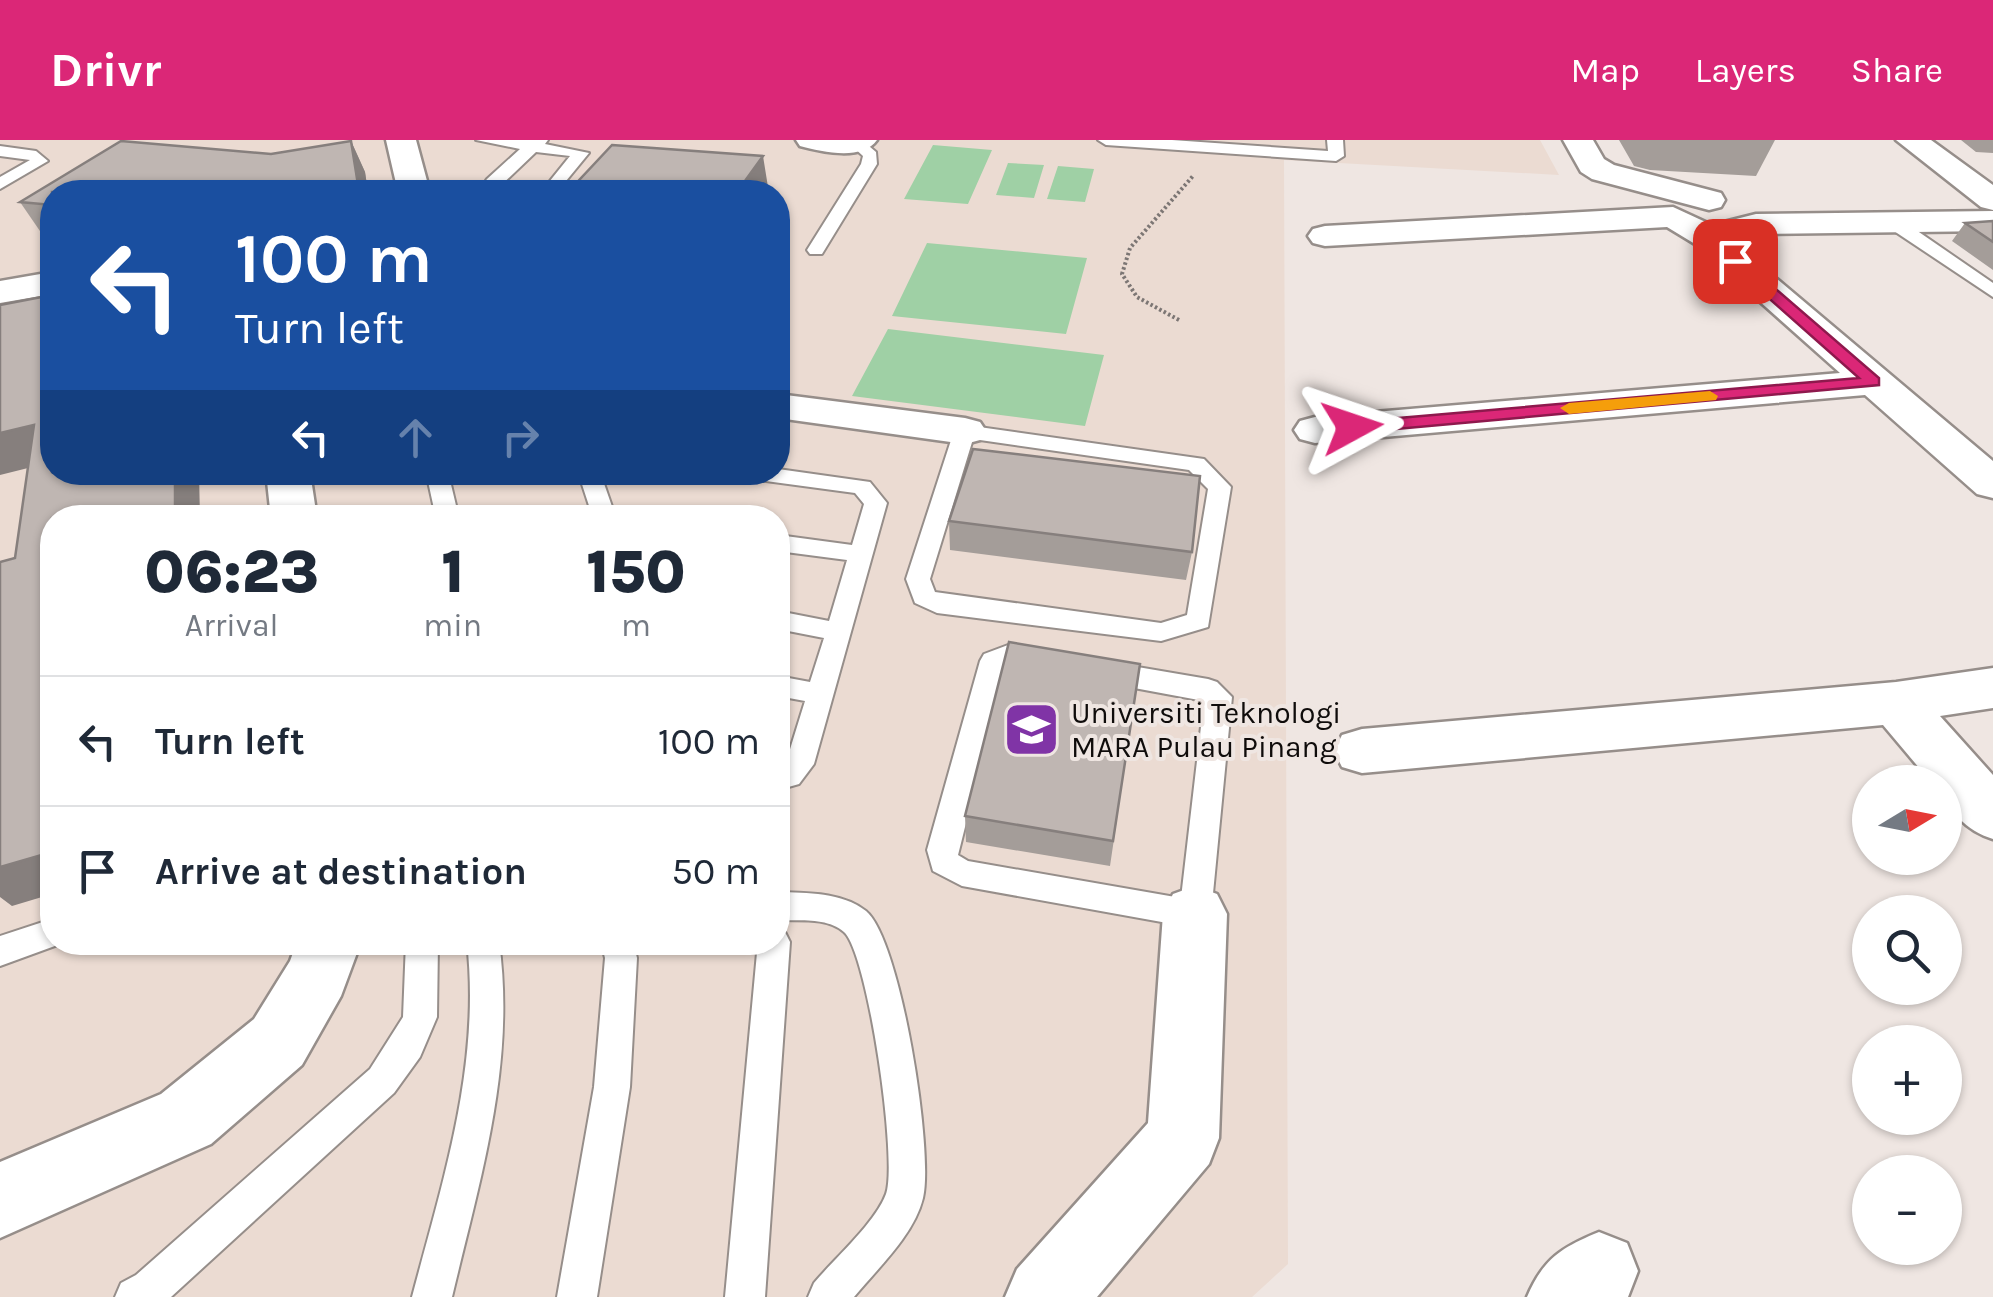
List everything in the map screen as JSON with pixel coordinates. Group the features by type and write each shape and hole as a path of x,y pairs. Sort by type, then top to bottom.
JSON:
{"street":[{"path":"401,140 411,180"},
{"path":"812,140 860,142"},
{"path":"1578,140 1592,165 1603,172 1699,196 1756,224"},
{"path":"1911,140 1986,190"},
{"path":"1325,236 1672,217 1707,237 1993,484"},
{"path":"1707,237 1756,224 1993,221"},
{"path":"0,292 40,284"},
{"path":"1315,430 1873,382"},
{"path":"790,408 965,431"},
{"path":"1362,751 1896,703 1993,688"},
{"path":"1896,703 1993,815"},
{"path":"1045,1297 1183,1138 1194,914"},
{"path":"0,1200 186,1119 278,1042 318,975 324,955"}],"lane":[{"path":"484,140 538,142 581,153 559,180"},
{"path":"1106,140 1336,156 1336,140"},
{"path":"495,180 538,142"},
{"path":"816,250 869,164 872,156 860,142"},
{"path":"0,151 31,154 40,160 0,184"},
{"path":"1894,223 1993,291"},
{"path":"965,431 1196,464 1208,471 1220,487 1198,622 1161,632 937,604 924,596 918,579 965,431"},
{"path":"790,478 862,488 876,503 800,764 790,776"},
{"path":"790,545 861,554"},
{"path":"790,622 838,632"},
{"path":"1008,655 1208,689 1218,697 1194,914 962,873 944,862 942,850 993,660 1008,655"},
{"path":"790,688 820,694"},
{"path":"790,907 842,910 864,931 875,962 904,1106 906,1198 828,1297"},
{"path":"0,951 40,937"},
{"path":"136,1297 150,1289 382,1082 412,1042 424,1012 422,955"},
{"path":"432,1297 467,1153 484,1057 489,996 484,955"},
{"path":"577,1297 612,1086 620,955"},
{"path":"745,1297 773,955"}],"path":[{"path":"1179,320 1137,298 1122,274 1130,248 1185,189 1200,166 1184,147"}],"shaded area":[{"name":"Universiti Teknologi MARA Pulau Pinang","path":"0,140 1540,140 1559,175 1284,160 1288,1264 1252,1297 0,1297"}],"green space":[{"path":"933,145 992,150 968,204 904,199"},
{"path":"1008,163 1044,165 1034,198 996,195"},
{"path":"1058,166 1094,169 1085,202 1047,199"},
{"path":"927,243 1087,258 1066,334 892,316"},
{"path":"888,329 1104,355 1085,426 852,396"}],"building":[{"path":"121,141 271,154 351,141 357,180 56,180"},
{"path":"612,145 763,156 746,180 579,180"},
{"path":"40,190 40,204 20,202"},
{"path":"1993,221 1993,242 1965,223"},
{"path":"40,297 40,485 175,485 175,505 40,505 40,855 0,867 0,562 15,558 34,425 0,433 0,305"},
{"path":"973,449 1200,476 1192,552 949,521"},
{"path":"1009,642 1140,664 1113,841 965,816"}],"slow traffic":[{"path":"1569,408 1710,396"}],"place":[{"name":"Universiti Teknologi MARA Pulau Pinang","path":"1032,730"}],"route":[{"path":"1352,427 1873,382 1735,261"}]}
